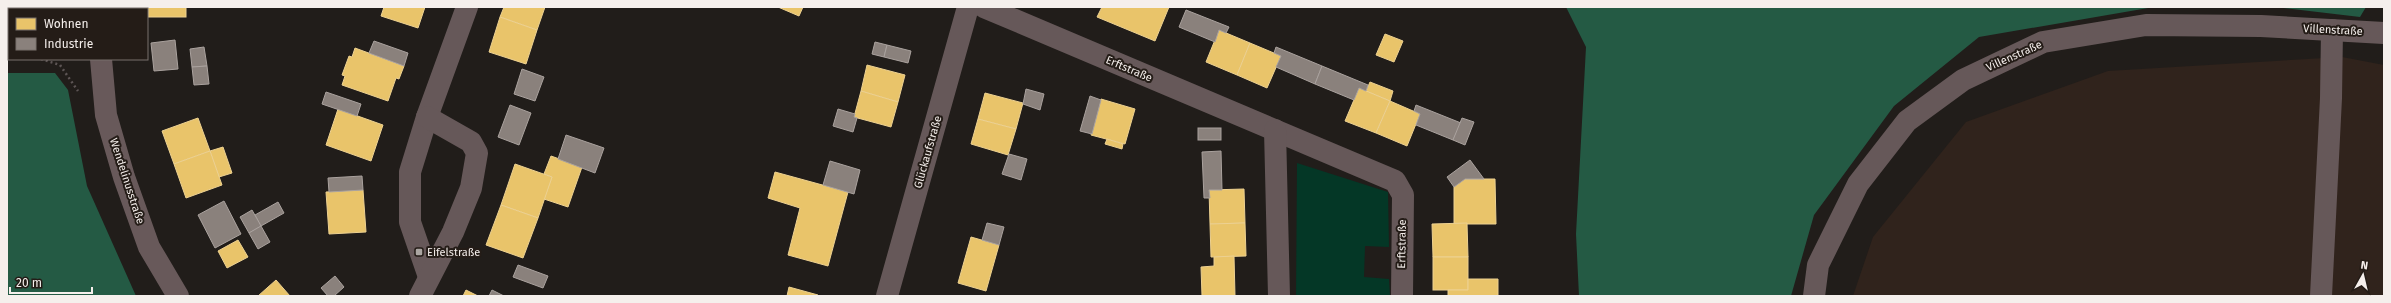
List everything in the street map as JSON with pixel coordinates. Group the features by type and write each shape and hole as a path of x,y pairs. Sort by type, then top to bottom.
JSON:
{"main road":[{"name":"Wendelinusstraße","path":"101,60 106,115 124,177 149,247 178,296"}],"street":[{"path":"37,8 51,7"},
{"path":"425,287 410,222 410,172 427,117 467,7"},
{"name":"Glückaufstraße","path":"887,296 968,7"},
{"name":"Erftstraße","path":"984,7 1395,182 1403,196 1402,296"},
{"name":"Villenstraße","path":"1814,296 1818,265 1858,184 1907,121 1962,80 2043,42 2146,26 2261,26 2384,33"},
{"path":"2321,296 2332,98 2332,30"},
{"path":"425,287 453,232 471,188 477,153 471,142 427,117"},
{"path":"1275,130 1279,296"}],"path":[{"path":"44,60 60,65 74,88 106,115"}],"shaded area":[{"path":"2342,57 2384,65 2384,296 1853,296 1873,237 1966,122 2108,71"}],"green space":[{"path":"1566,7 2154,7 1979,37 1894,106 1814,215 1791,296 1579,296 1576,234 1586,47"},
{"path":"2275,7 2366,7 2360,17"},
{"path":"7,73 55,73 68,90 87,186 136,296 7,296"},
{"path":"1297,163 1388,192 1389,247 1365,246 1364,277 1389,279 1390,296 1296,296"}],"building: Wohnen":[{"path":"148,7 186,7 186,17 148,17"},
{"path":"384,7 425,7 418,28 381,16"},
{"path":"504,7 545,7 537,30 500,17"},
{"path":"778,7 803,7 799,16"},
{"path":"1102,7 1169,7 1155,41 1097,17"},
{"path":"500,17 537,30 526,64 489,52"},
{"path":"1219,30 1250,43 1237,75 1206,62"},
{"path":"1385,34 1403,41 1394,62 1376,55"},
{"path":"1250,43 1281,56 1267,88 1237,75"},
{"path":"355,48 404,66 399,79 396,78 388,101 342,85 345,76 342,75 349,56 352,57"},
{"path":"867,65 905,75 898,102 861,91"},
{"path":"1370,82 1393,91 1390,101 1366,91"},
{"path":"1359,88 1390,101 1376,133 1345,121"},
{"path":"861,91 898,102 891,127 854,117"},
{"path":"985,93 1023,103 1016,129 978,119"},
{"path":"1101,99 1135,109 1125,144 1091,135"},
{"path":"1390,101 1420,114 1407,146 1376,133"},
{"path":"338,109 383,125 371,161 326,145"},
{"path":"198,118 210,151 174,164 162,131"},
{"path":"978,119 1016,129 1008,155 971,144"},
{"path":"1107,139 1123,144 1122,149 1105,144"},
{"path":"223,147 232,173 219,177 210,151"},
{"path":"210,151 222,185 186,198 174,164"},
{"path":"551,156 582,167 568,207 544,199 552,177 544,174"},
{"path":"515,164 552,177 538,218 501,205"},
{"path":"775,172 848,192 828,266 788,255 800,208 768,198"},
{"path":"1465,179 1495,179 1496,224 1454,224 1454,187"},
{"path":"1244,189 1245,223 1210,224 1209,190"},
{"path":"363,190 366,232 329,234 326,192"},
{"path":"501,205 538,218 523,258 486,245"},
{"path":"1245,223 1246,256 1211,257 1210,224"},
{"path":"1467,223 1468,257 1433,257 1432,224"},
{"path":"971,237 999,245 986,291 958,283"},
{"path":"238,240 248,257 227,268 218,251"},
{"path":"1234,256 1235,296 1202,296 1201,267 1214,266 1214,257"},
{"path":"1433,257 1468,257 1468,290 1433,290"},
{"path":"1468,279 1498,279 1498,296 1448,296 1448,290 1468,290"},
{"path":"276,280 290,296 258,296"},
{"path":"789,287 818,295 818,296 787,296"},
{"path":"466,290 478,296 463,296"}],"building: Industrie":[{"path":"1186,10 1229,27 1226,33 1219,30 1215,42 1179,27"},
{"path":"175,40 178,69 154,71 151,43"},
{"path":"374,41 408,53 404,66 369,53"},
{"path":"875,42 887,45 884,57 872,54"},
{"path":"887,45 911,51 908,63 884,57"},
{"path":"204,47 207,66 192,67 190,49"},
{"path":"1276,47 1322,66 1315,84 1276,67 1281,56 1274,53"},
{"path":"207,66 209,84 194,85 192,67"},
{"path":"1322,66 1368,85 1366,91 1359,88 1354,100 1315,84"},
{"path":"522,69 544,77 535,101 514,94"},
{"path":"1026,89 1044,94 1040,110 1023,104"},
{"path":"326,92 361,104 357,116 322,104"},
{"path":"1090,96 1101,100 1092,134 1080,131"},
{"path":"510,105 531,113 519,145 498,137"},
{"path":"1416,105 1461,123 1453,140 1416,125 1420,114 1414,111"},
{"path":"838,109 855,114 854,117 857,118 853,132 833,126"},
{"path":"1462,118 1474,122 1465,145 1453,140"},
{"path":"1198,128 1221,128 1221,140 1198,140"},
{"path":"566,135 604,148 595,173 558,159"},
{"path":"1221,151 1222,190 1209,190 1210,198 1204,198 1202,152"},
{"path":"1009,154 1027,159 1021,180 1002,174"},
{"path":"1470,160 1484,179 1465,179 1454,187 1447,177"},
{"path":"830,161 860,170 854,194 823,185"},
{"path":"362,176 363,190 329,192 328,178"},
{"path":"224,201 241,234 215,248 198,215"},
{"path":"278,202 284,213 261,226 255,215"},
{"path":"252,210 261,226 249,233 240,217"},
{"path":"987,223 1004,227 999,245 982,240"},
{"path":"261,226 270,242 258,249 249,233"},
{"path":"518,265 548,276 543,288 513,277"},
{"path":"335,276 344,287 334,296 328,296 321,288"},
{"path":"492,290 504,296 489,296"}],"place":[{"name":"Eifelstraße","path":"419,252"}]}
